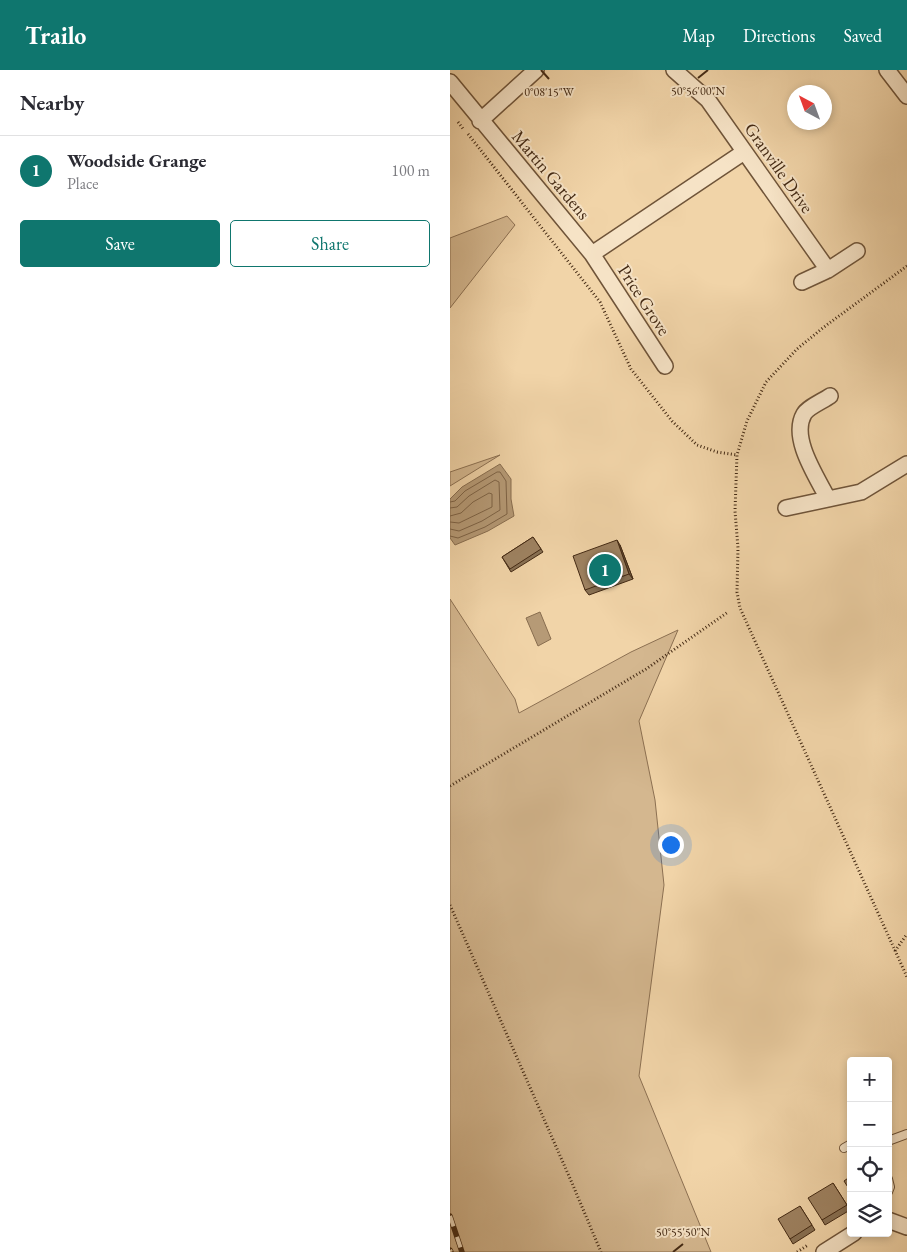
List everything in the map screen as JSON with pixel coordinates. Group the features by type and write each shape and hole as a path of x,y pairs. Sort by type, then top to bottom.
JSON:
{"street":[{"path":"480,121 536,70"},
{"name":"Granville Drive","path":"674,70 708,100 828,270"},
{"path":"887,70 907,96"},
{"name":"Martin Gardens","path":"450,82 480,121 592,254"},
{"path":"592,254 744,152"},
{"path":"802,282 828,270 857,251"},
{"name":"Price Grove","path":"592,254 665,366"},
{"path":"828,499 802,446 799,430 805,413 830,396"},
{"path":"786,508 861,492 907,464"},
{"path":"892,1220 907,1227"},
{"path":"824,1252 848,1237"}],"lane":[{"path":"892,1140 907,1134"}],"path":[{"path":"458,122 596,295 631,369 672,421 697,445 717,452 737,455"},
{"path":"907,266 824,326 797,349 766,382 747,421 737,455 734,511 738,548 740,608 907,977"},
{"path":"450,786 646,669 728,612"},
{"path":"450,905 601,1252"},
{"path":"895,951 907,934"}],"shaded area":[{"path":"507,216 515,225 450,308 450,238"},
{"path":"500,455 450,486 450,472"},
{"path":"450,599 515,699 519,713 631,652 678,630 639,721 655,800 664,885 639,1076 711,1252 450,1252"}],"water":[{"path":"500,464 511,479 511,499 514,516 488,531 455,545 450,538 450,499 462,487"},
{"path":"540,612 551,639 538,646 526,618"}],"building":[{"path":"533,537 541,549 510,569 502,557"},
{"path":"617,540 629,574 585,590 573,556"},
{"path":"833,1183 847,1205 822,1220 808,1198"},
{"path":"800,1206 812,1225 790,1239 778,1219"}],"railway":[{"path":"450,1216 462,1252"}],"place":[{"name":"Woodside Grange","path":"605,570"}]}
